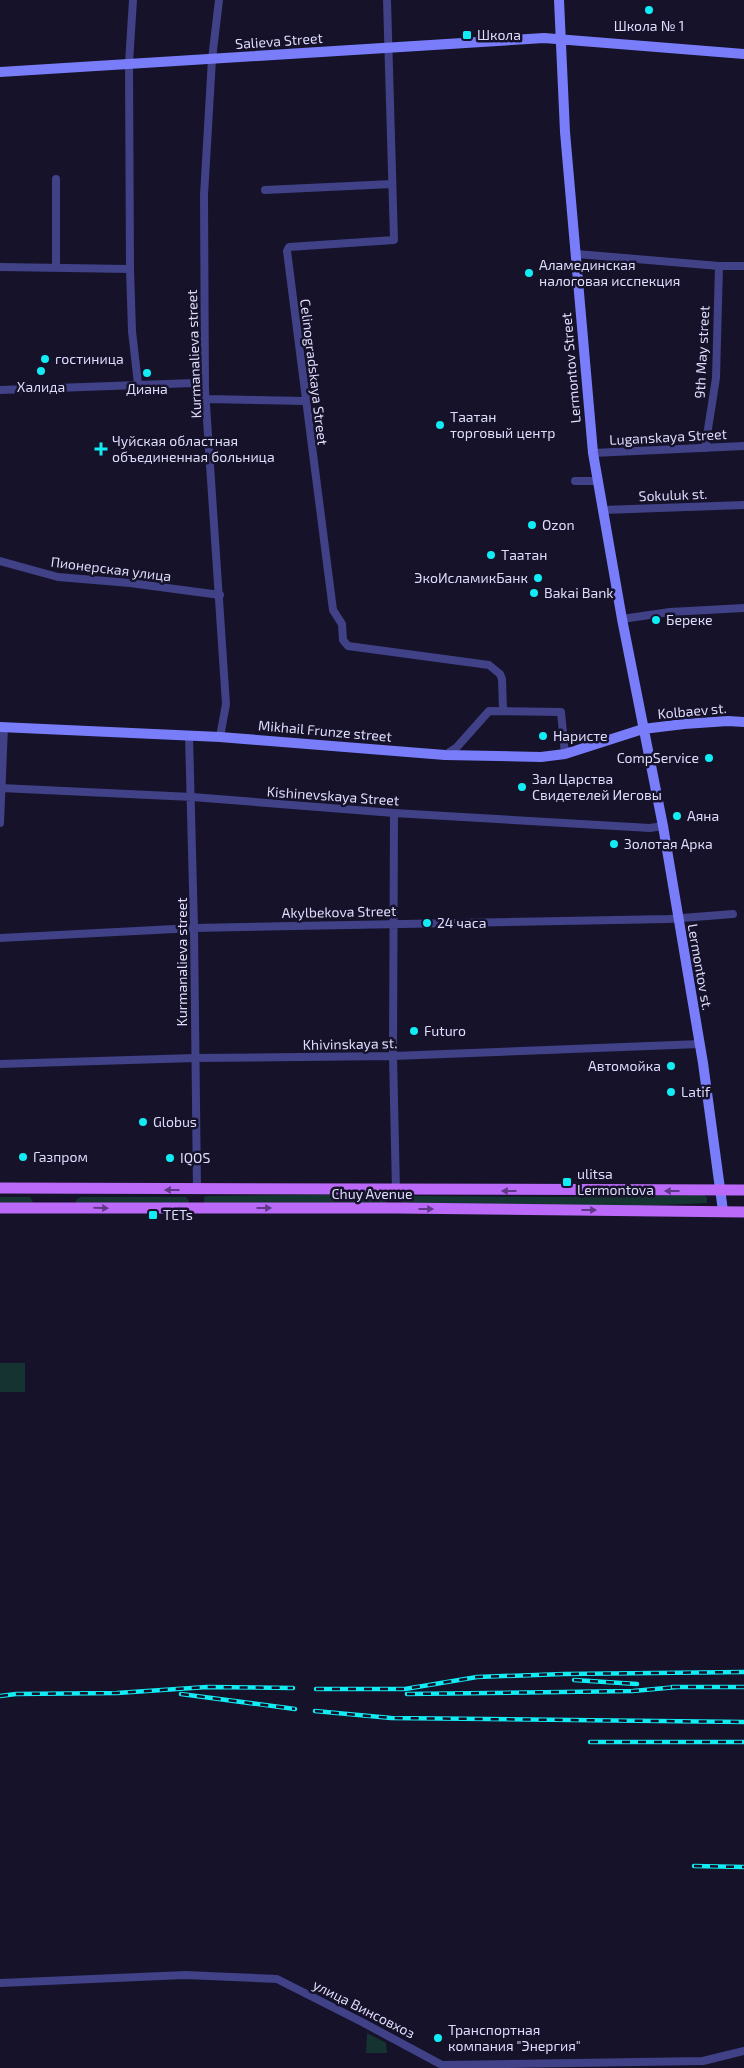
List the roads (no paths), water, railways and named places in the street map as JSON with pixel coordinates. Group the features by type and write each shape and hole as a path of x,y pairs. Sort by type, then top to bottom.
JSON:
{"main road":[{"name":"Lermontov Street","path":"559,0 559,38 593,454 643,730"},
{"name":"Salieva Street","path":"0,72 559,38 744,54"},
{"name":"Kolbaev st.","path":"643,730 728,720 744,722"},
{"name":"Mikhail Frunze street","path":"2,727 189,735 445,754 541,757 565,754 643,730"},
{"name":"Lermontov st.","path":"643,730 663,826 700,1044 723,1211"},
{"name":"Chuy Avenue","path":"0,1188 396,1191 744,1190"},
{"path":"40,1208 41,1189"},
{"path":"71,1189 72,1208"},
{"path":"197,1190 198,1208"},
{"path":"396,1191 396,1208"},
{"name":"Chuy Avenue","path":"0,1208 396,1208 744,1212"}],"street":[{"path":"133,0 129,63 130,269 132,331 138,384"},
{"name":"Kurmanalieva street","path":"219,0 212,59 204,196 205,390 226,704 220,737"},
{"name":"Celinogradskaya Street","path":"387,0 394,240 288,249 305,400 333,610 342,624 344,643 348,646 489,665 502,678 503,710"},
{"path":"56,179 56,268"},
{"path":"265,190 392,184"},
{"path":"576,254 719,266 744,266"},
{"name":"9th May street","path":"705,448 716,378 719,266"},
{"path":"0,267 130,269"},
{"path":"0,390 194,383 201,385 205,390"},
{"path":"206,399 305,400"},
{"name":"Luganskaya Street","path":"593,454 744,446"},
{"path":"575,481 598,481"},
{"name":"Sokuluk st.","path":"603,510 744,505"},
{"name":"Пионерская улица","path":"0,561 58,577 130,583 220,595"},
{"path":"622,619 670,612 744,608"},
{"path":"445,754 457,747 489,710 503,710 561,712 565,754"},
{"path":"0,822 2,727"},
{"name":"Kurmanalieva street","path":"189,735 192,797 197,1190"},
{"name":"Kishinevskaya Street","path":"1,788 192,797 394,813 650,828 663,826"},
{"path":"394,813 393,1056 396,1191"},
{"name":"Akylbekova Street","path":"0,938 194,928 678,918 733,914"},
{"name":"Khivinskaya st.","path":"0,1064 195,1058 393,1056 700,1044"},
{"name":"улица Винсовхоз","path":"0,1983 185,1975 277,1979 442,2065 703,2061 744,2051"}],"railway":[{"path":"316,1689 405,1689 477,1677 744,1672"},
{"path":"574,1680 637,1684"},
{"path":"0,1696 16,1694 117,1693 207,1687 293,1688"},
{"path":"672,1687 744,1687"},
{"path":"407,1694 633,1691 677,1687"},
{"path":"181,1694 295,1709"},
{"path":"315,1711 391,1718 744,1722"},
{"path":"590,1742 744,1742"},
{"path":"694,1866 744,1867"}],"place":[{"name":"Школа № 1","path":"649,10"},
{"name":"Школа","path":"467,35"},
{"name":"Аламединская налоговая исспекция","path":"529,273"},
{"name":"гостиница","path":"45,359"},
{"name":"Халида","path":"41,371"},
{"name":"Диана","path":"147,373"},
{"name":"Таатан торговый центр","path":"440,425"},
{"name":"Чуйская областная объединенная больница","path":"101,449"},
{"name":"Ozon","path":"532,525"},
{"name":"Таатан","path":"491,555"},
{"name":"ЭкоИсламикБанк","path":"538,578"},
{"name":"Bakai Bank","path":"534,593"},
{"name":"Береке","path":"656,620"},
{"name":"Наристе","path":"543,736"},
{"name":"CompService","path":"709,758"},
{"name":"Зал Царства Свидетелей Иеговы","path":"522,787"},
{"name":"Аяна","path":"677,816"},
{"name":"Золотая Арка","path":"614,844"},
{"name":"24 часа","path":"427,923"},
{"name":"Futuro","path":"414,1031"},
{"name":"Автомойка","path":"671,1066"},
{"name":"Latif","path":"671,1092"},
{"name":"Globus","path":"143,1122"},
{"name":"Газпром","path":"23,1157"},
{"name":"IQOS","path":"170,1158"},
{"name":"ulitsa Lermontova","path":"567,1182"},
{"name":"TETs","path":"153,1215"},
{"name":"Транспортная компания \"Энергия\"","path":"438,2038"}]}
